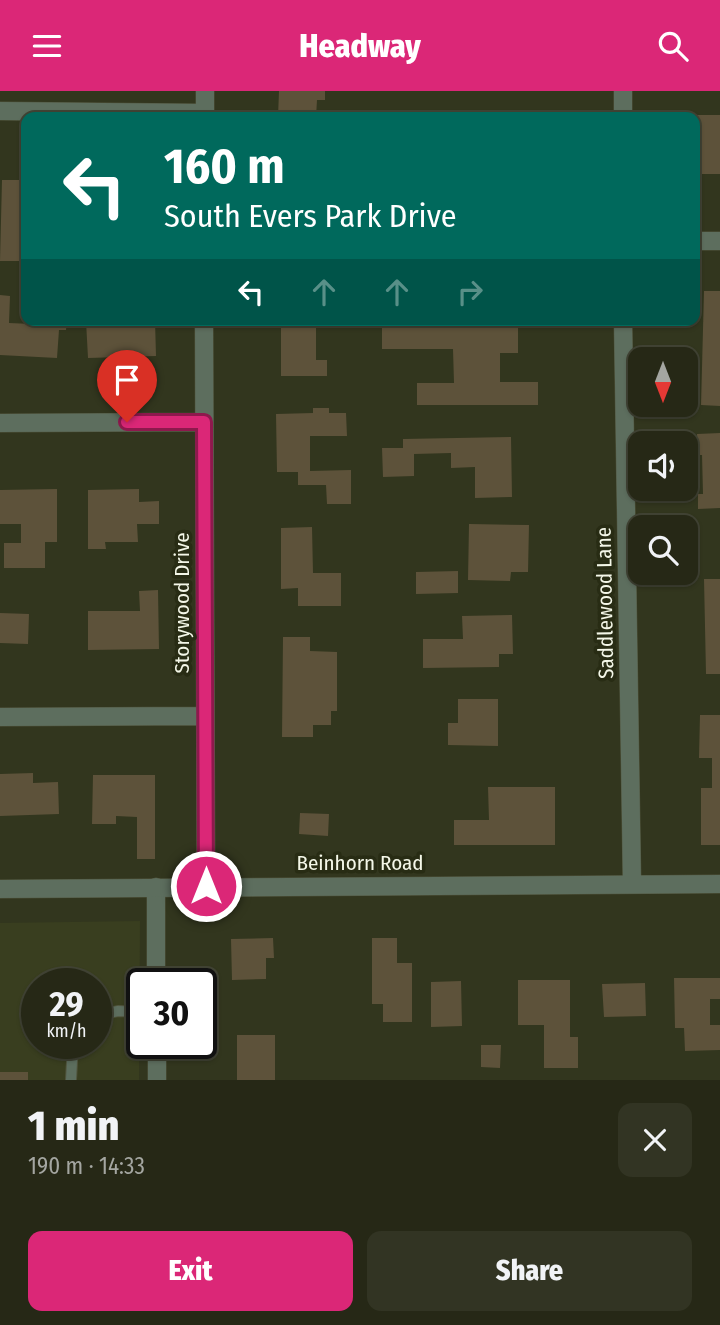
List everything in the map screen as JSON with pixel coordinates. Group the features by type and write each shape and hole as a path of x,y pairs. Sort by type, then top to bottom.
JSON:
{"street":[{"path":"205,91 205,112"},
{"path":"623,91 623,112"},
{"path":"0,111 51,112"},
{"path":"700,241 720,241"},
{"name":"Storywood Drive","path":"204,326 206,886"},
{"name":"Saddlewood Lane","path":"623,326 632,884"},
{"path":"0,423 204,422"},
{"path":"0,717 205,716"},
{"name":"Beinhorn Road","path":"0,889 720,884"},
{"path":"156,887 156,968"},
{"path":"157,1059 157,1080"}],"lane":[{"path":"71,1080 72,1059"}],"shaded area":[{"path":"140,921 140,968 126,968 126,1059 139,1059 139,1080 0,1080 0,923"}],"building":[{"path":"279,91 325,91 325,100 317,100 316,112 278,112"},
{"path":"700,115 720,115 720,174 700,174"},
{"path":"2,180 21,180 21,261 0,261"},
{"path":"704,291 720,291 720,406 701,405"},
{"path":"0,295 10,296 9,323 21,324 21,326 66,326 66,330 59,330 57,358 0,355"},
{"path":"86,326 155,326 156,356 88,358"},
{"path":"281,326 316,326 316,360 327,360 327,376 281,376"},
{"path":"382,326 518,326 518,353 500,353 500,382 538,382 538,405 417,405 417,383 454,383 453,349 382,349"},
{"path":"313,408 329,408 329,413 346,413 347,436 310,436 310,471 351,470 351,504 327,504 326,485 298,485 298,472 277,472 276,414 313,413"},
{"path":"720,433 720,508 698,509 698,494 703,494 702,455 698,455 698,434"},
{"path":"511,437 512,497 475,498 475,467 451,468 451,453 414,454 414,476 383,477 382,448 403,448 403,439"},
{"path":"57,489 57,542 45,542 45,568 4,568 4,543 21,543 21,524 0,524 0,490"},
{"path":"139,489 139,502 159,501 159,524 137,524 138,542 105,542 106,549 88,549 88,490"},
{"path":"469,524 529,525 528,572 511,572 510,581 468,580"},
{"path":"312,527 313,573 341,573 341,606 298,606 298,588 281,589 281,528"},
{"path":"458,571 458,593 416,594 416,572"},
{"path":"704,579 720,579 720,674 706,674"},
{"path":"158,590 159,649 88,650 88,611 140,611 139,591"},
{"path":"0,613 29,614 28,644 0,643"},
{"path":"512,615 513,654 499,654 499,667 423,668 423,639 463,639 462,616"},
{"path":"283,637 310,637 310,651 337,652 337,711 331,711 331,725 313,725 313,737 282,737"},
{"path":"458,699 498,699 498,746 448,745 448,723 458,723"},
{"path":"700,715 720,715 720,845 701,845 701,788 712,788 712,758 699,758"},
{"path":"33,773 33,783 58,782 59,814 0,816 0,774"},
{"path":"93,775 155,775 155,859 137,859 137,817 116,816 116,824 92,824"},
{"path":"488,787 555,787 555,845 454,845 454,820 489,820"},
{"path":"300,813 329,814 328,836 299,834"},
{"path":"273,938 274,958 266,958 266,979 232,980 231,939"},
{"path":"372,938 397,938 397,963 412,963 412,1022 383,1022 383,1004 372,1004"},
{"path":"674,978 720,978 720,999 710,999 710,1025 720,1025 720,1050 685,1051 684,1028 675,1028"},
{"path":"518,980 570,980 570,1037 578,1037 578,1068 544,1068 544,1025 518,1025"},
{"path":"461,981 462,1026 431,1027 431,982"},
{"path":"645,983 646,1016 604,1017 602,984"},
{"path":"237,1035 275,1035 275,1080 237,1080"},
{"path":"481,1045 501,1045 500,1068 481,1067"},
{"path":"0,1072 28,1072 28,1080 0,1080"}],"route":[{"path":"127,422 204,422 206,886"}]}
